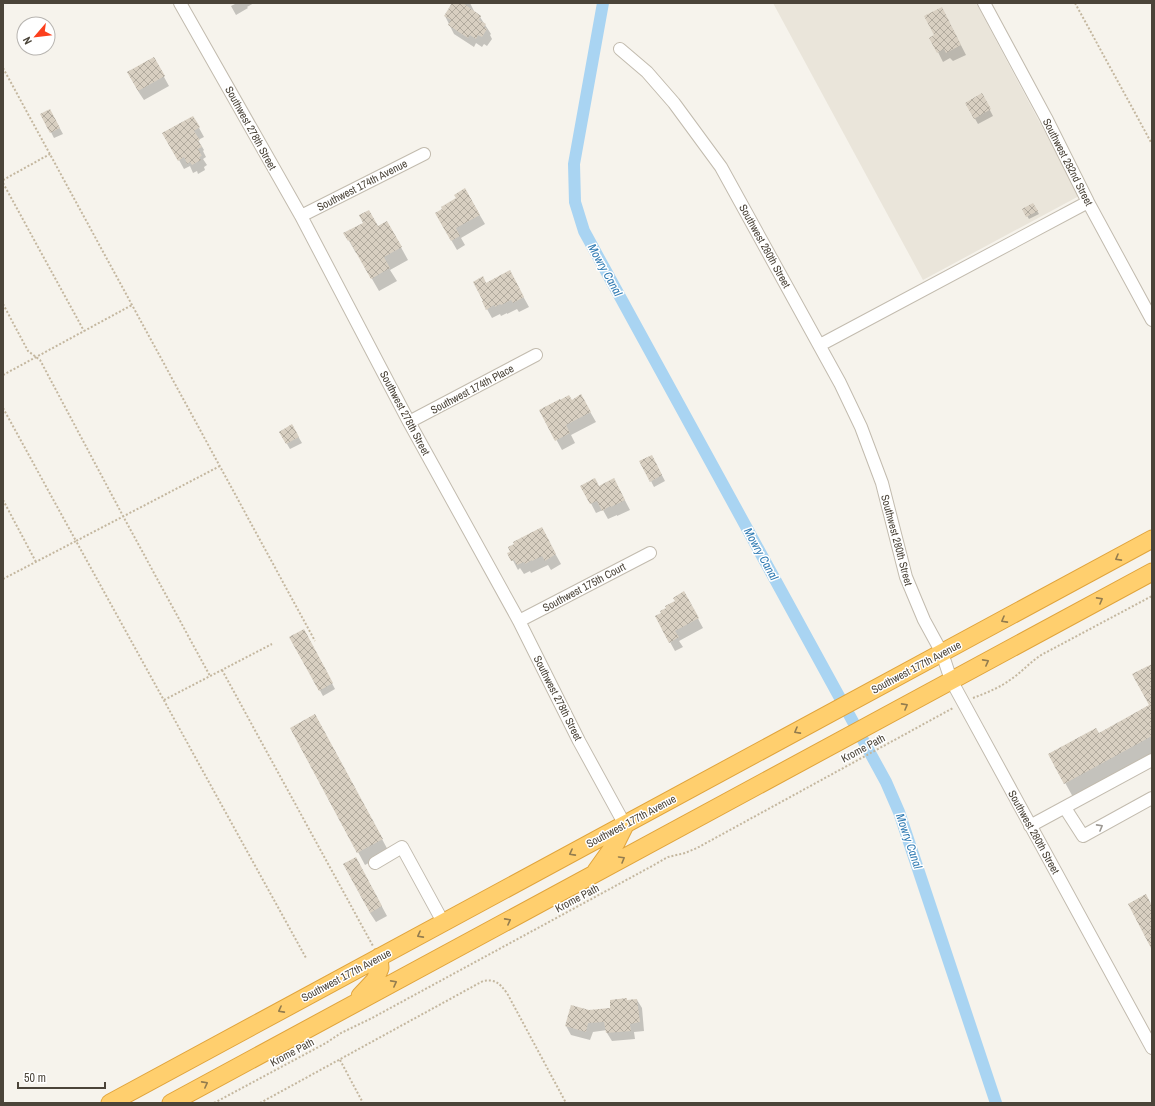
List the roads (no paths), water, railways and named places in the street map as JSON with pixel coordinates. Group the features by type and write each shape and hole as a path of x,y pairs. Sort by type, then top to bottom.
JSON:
{"highway":[{"name":"Southwest 177th Avenue","path":"110,1103 1152,539"},
{"path":"173,1102 1152,572"},
{"path":"594,874 616,843 625,825"},
{"path":"343,1010 376,980 380,968 379,957"}],"street":[{"name":"Southwest 278th Street","path":"180,3 301,216 409,422 519,621 579,741 625,825"},
{"name":"Southwest 282nd Street","path":"984,3 1046,118 1088,202 1152,320"},
{"name":"Southwest 280th Street","path":"620,49 647,72 674,103 721,166 820,345 840,383 860,427 882,483 906,577 924,620 942,653 951,680 1152,1048"},
{"name":"Southwest 174th Avenue","path":"301,216 424,154"},
{"path":"820,345 1088,202"},
{"name":"Southwest 174th Place","path":"409,422 536,355"},
{"name":"Southwest 175th Court","path":"519,621 650,553"},
{"path":"1030,826 1151,763"},
{"path":"1065,808 1083,836 1152,798"},
{"path":"374,863 402,847 443,922"}],"waterway":[{"name":"Mowry Canal","path":"603,3 574,164 575,202 584,231 886,782 899,812 996,1103"}]}
